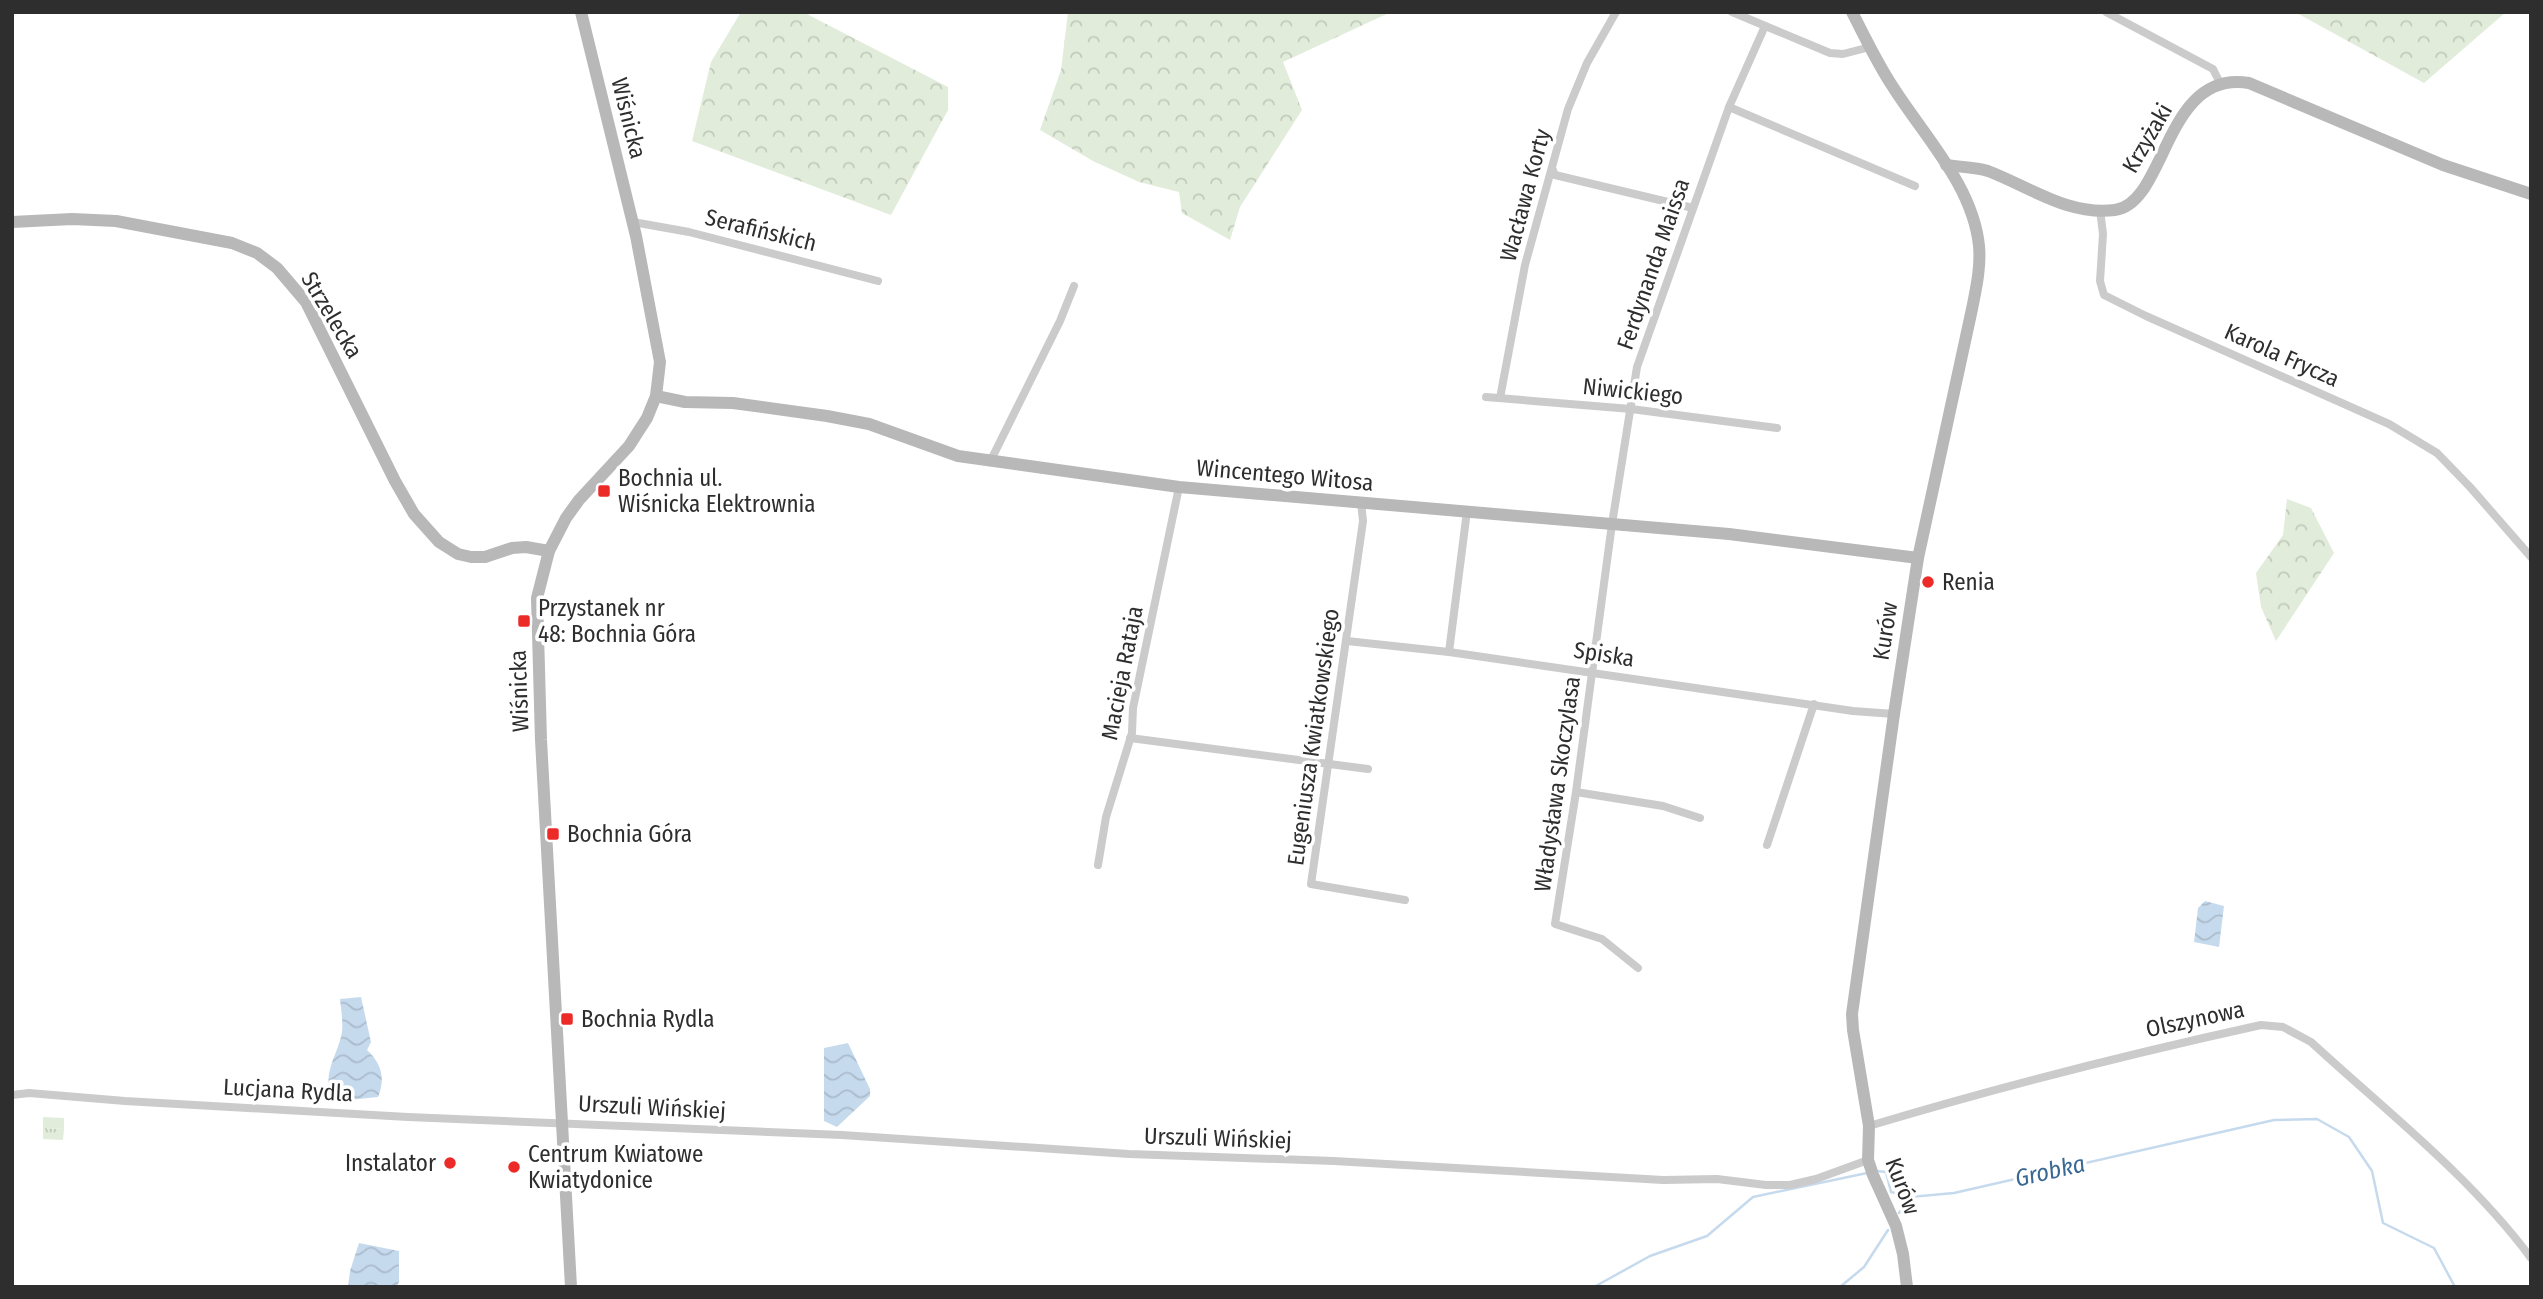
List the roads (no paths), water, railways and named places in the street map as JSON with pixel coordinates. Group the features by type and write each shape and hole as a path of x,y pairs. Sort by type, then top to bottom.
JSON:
{"street":[{"name":"Wiśnicka","path":"571,1287 537,598 549,551 566,518 629,446 647,418 656,396 660,362 652,309 633,222 581,12"},
{"name":"Wacława Korty","path":"1500,398 1525,265 1568,109 1587,63 1616,12"},
{"path":"1732,12 1830,53 1843,54 1870,47"},
{"name":"Kurów","path":"1852,12 1892,86 1957,184 1976,226 1979,247 1979,270 1972,309 1918,558 1853,1014 1853,1030 1869,1126 1870,1167 1896,1226 1907,1287"},
{"path":"2106,12 2213,69 2220,83 2249,83 2443,165 2531,194"},
{"name":"Ferdynanda Maissa","path":"1612,524 1637,367 1729,107 1765,26"},
{"name":"Krzyżaki","path":"1946,165 1984,170 2061,204 2087,211 2118,210 2131,203 2142,190 2186,110 2202,93 2220,83"},
{"path":"1729,107 1915,186"},
{"path":"1552,169 1555,175 1693,208"},
{"path":"1957,184 1969,169"},
{"name":"Karola Frycza","path":"2100,210 2103,234 2100,281 2104,295 2389,424 2412,437 2437,453 2454,470 2531,558"},
{"name":"Strzelecka","path":"12,222 72,219 116,222 232,243 257,253 277,268 306,302 395,481 427,531 447,548 471,557 485,557 512,548 526,547 549,551"},
{"name":"Serafińskich","path":"633,222 689,232 878,281"},
{"path":"990,462 1060,321 1074,286"},
{"name":"Wincentego Witosa","path":"656,396 685,402 764,407 869,424 958,456 1179,487 1729,534 1918,558"},
{"name":"Niwickiego","path":"1486,397 1632,408 1777,428"},
{"name":"Macieja Rataja","path":"1098,865 1106,817 1130,738 1133,708 1179,487"},
{"name":"Eugeniusza Kwiatkowskiego","path":"1361,502 1363,521 1311,884 1405,900"},
{"path":"1449,652 1467,511"},
{"name":"Władysława Skoczylasa","path":"1612,524 1576,792 1555,924 1602,939 1638,968"},
{"name":"Spiska","path":"1347,640 1894,714"},
{"path":"1767,845 1814,704"},
{"path":"1130,738 1368,769"},
{"path":"1576,792 1663,806 1700,818"},
{"name":"Olszynowa","path":"1869,1126 2131,1053 2261,1024 2283,1027 2311,1042 2455,1173 2531,1258"},
{"name":"Lucjana Rydla","path":"12,1096 29,1093 125,1101 562,1123"},
{"name":"Urszuli Wińskiej","path":"562,1123 842,1135 1129,1154 1334,1161 1663,1180 1717,1180 1766,1185 1790,1185 1870,1167"}],"water":[{"path":"2205,901 2224,906 2219,947 2194,942 2198,908"},
{"path":"361,997 371,1042 367,1050 379,1066 382,1083 378,1097 349,1100 332,1096 328,1081 342,1033 340,999"},
{"path":"848,1043 870,1089 870,1096 837,1127 824,1121 824,1048"},
{"path":"359,1243 399,1251 397,1286 348,1287"}],"waterway":[{"name":"Grobka","path":"1877,1171 1886,1172 1891,1192 1910,1197 1954,1193 2274,1120 2317,1119 2349,1137 2372,1171 2383,1223 2434,1248 2455,1287"},
{"name":"Grobka","path":"1594,1287 1650,1256 1707,1236 1753,1197 1867,1173"},
{"path":"1899,1213 1909,1198"},
{"path":"1840,1287 1864,1267 1888,1230"}],"place":[{"name":"Bochnia ul. Wiśnicka Elektrownia","path":"604,491"},
{"name":"Renia","path":"1928,582"},
{"name":"Przystanek nr 48: Bochnia Góra","path":"524,621"},
{"name":"Bochnia Góra","path":"553,834"},
{"name":"Bochnia Rydla","path":"567,1019"},
{"name":"Instalator","path":"450,1163"},
{"name":"Centrum Kwiatowe Kwiatydonice","path":"514,1167"}]}
